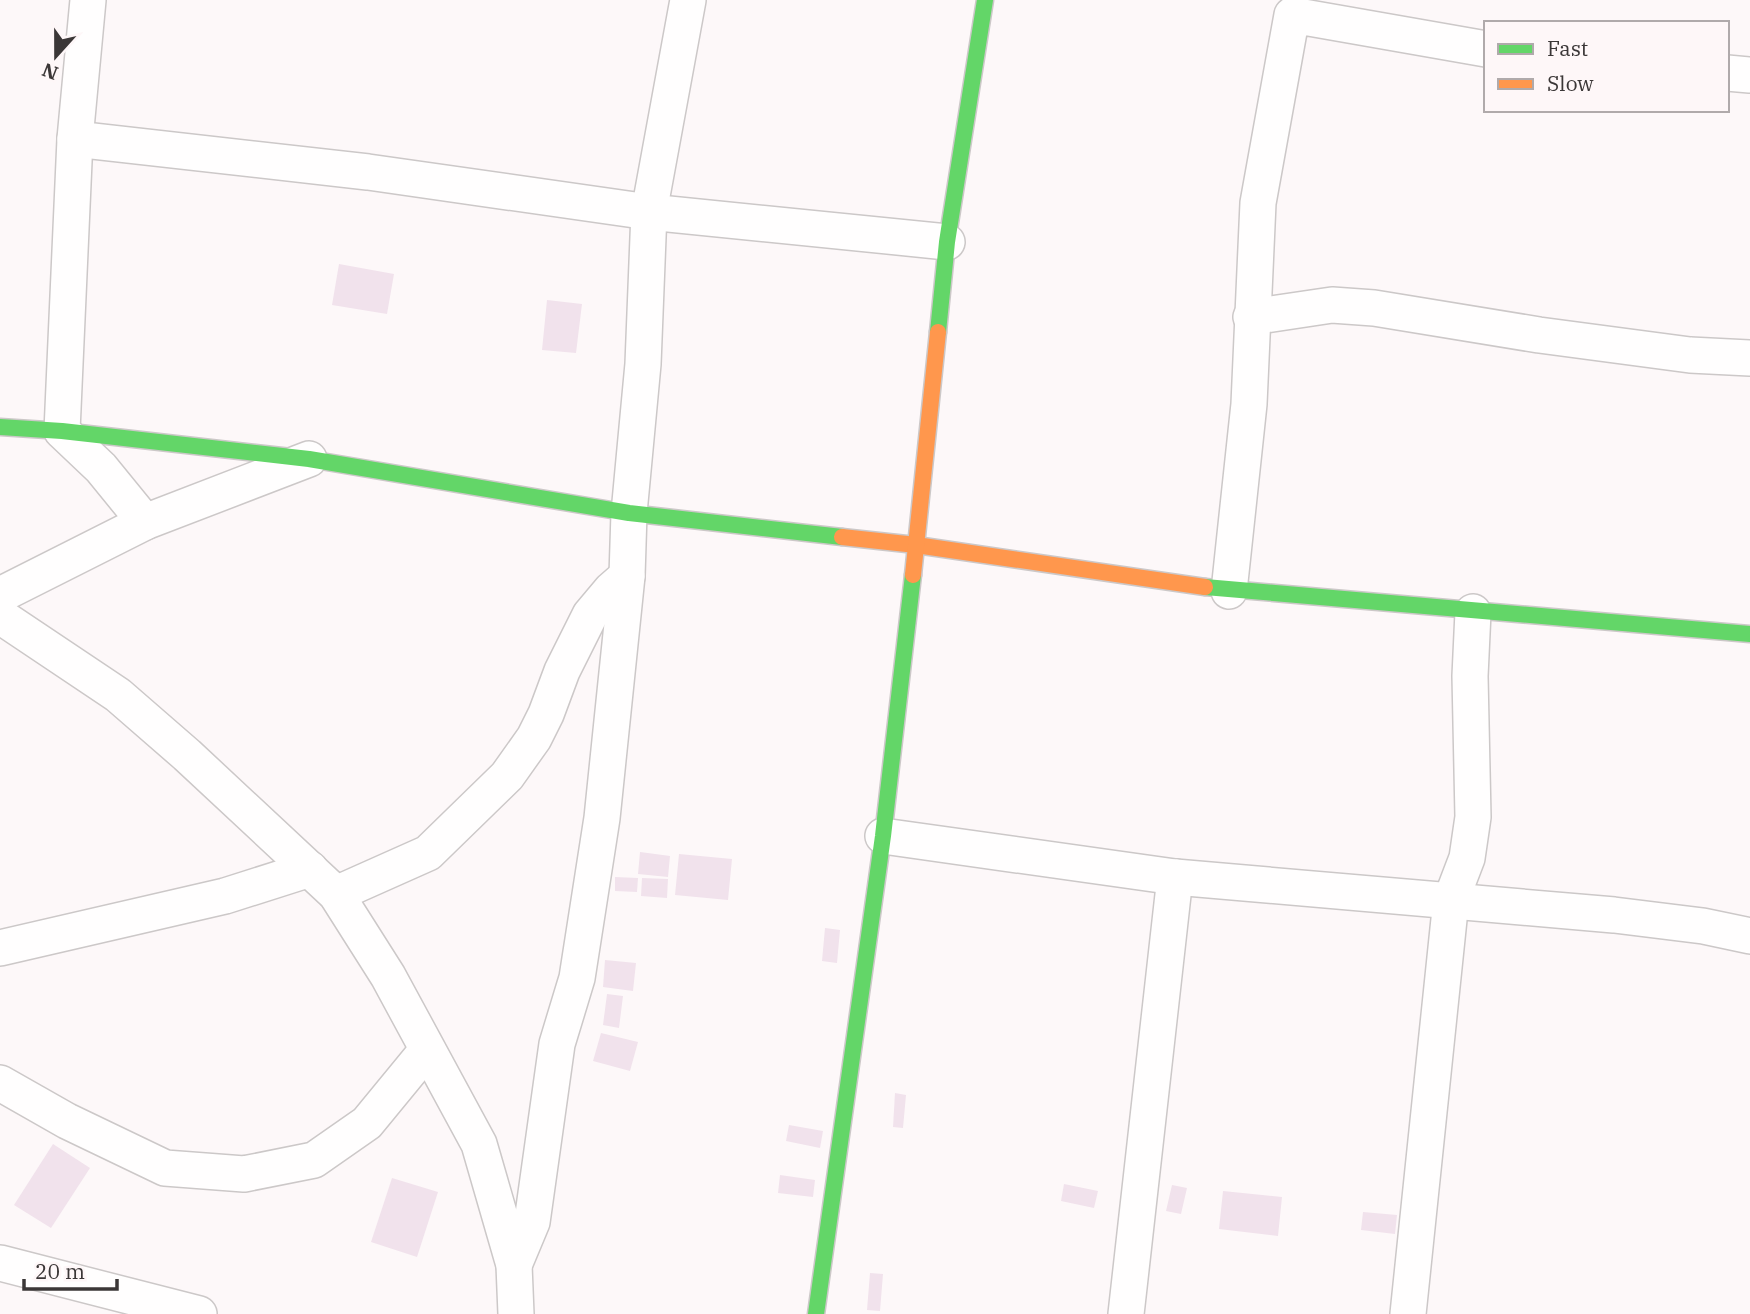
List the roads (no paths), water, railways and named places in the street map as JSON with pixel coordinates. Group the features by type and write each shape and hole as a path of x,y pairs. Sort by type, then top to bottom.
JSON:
{"street":[{"path":"88,0 75,139 62,431 101,468 145,522"},
{"path":"514,1265 532,1222 557,1044 577,978 602,818 627,576 629,513 643,364 649,212 688,0"},
{"path":"816,1314 883,836 947,242 985,0"},
{"path":"1229,591 1249,404 1258,203 1293,8 1484,49"},
{"path":"1729,73 1750,75"},
{"path":"75,139 368,172 649,212 947,242"},
{"path":"1251,317 1332,305 1360,307 1690,355 1750,358"},
{"path":"0,427 62,431 309,459 629,513 916,545 1229,591 1750,634"},
{"path":"0,595 145,522 309,459"},
{"path":"336,894 428,853 507,776 534,738 562,671 590,615 627,576"},
{"path":"1408,1314 1451,900 1467,858 1474,817 1470,677 1473,612"},
{"path":"0,616 118,695 187,755 336,894 388,976 479,1144 514,1265 516,1314"},
{"path":"883,836 1175,877 1614,915 1703,926 1750,936"},
{"path":"0,948 225,896 310,869"},
{"path":"1126,1314 1175,877"},
{"path":"0,1083 67,1121 165,1168 244,1174 314,1160 367,1123 427,1050"},
{"path":"1,1265 199,1314"}]}
